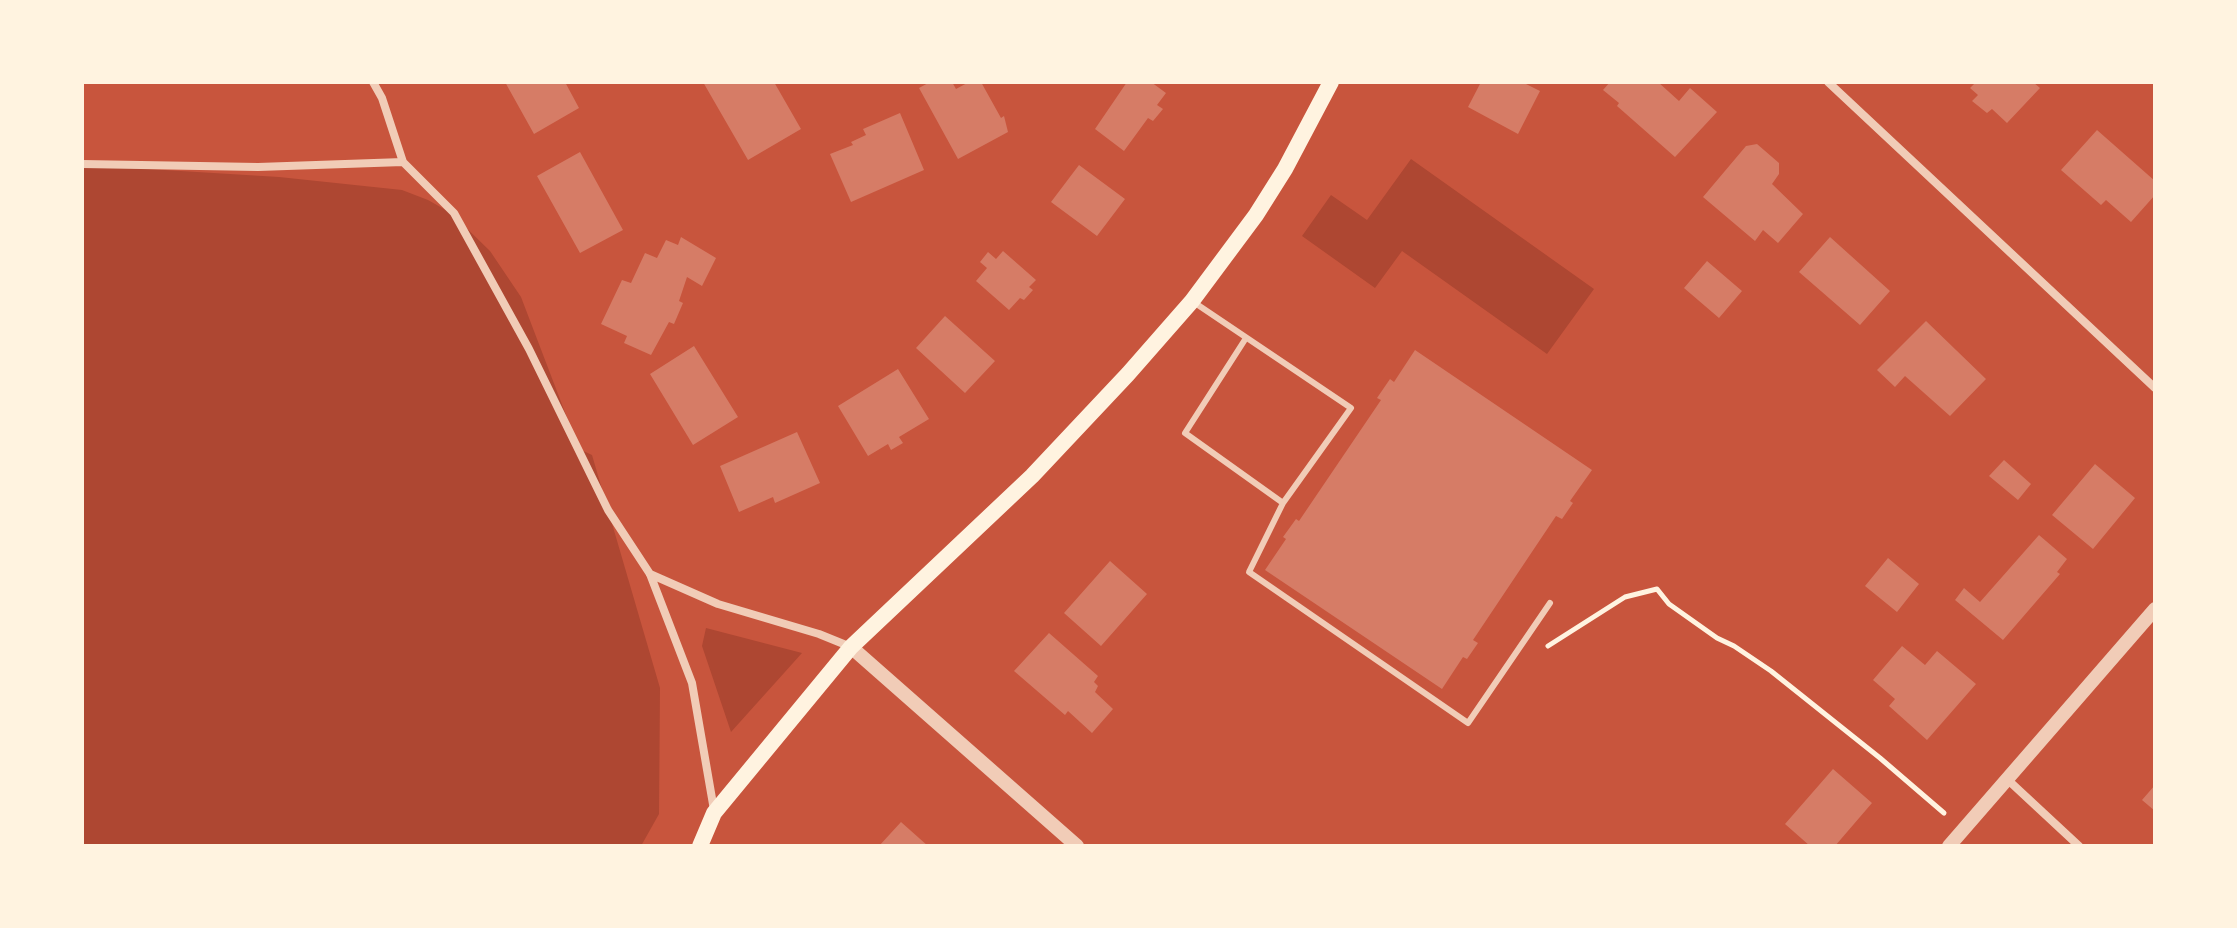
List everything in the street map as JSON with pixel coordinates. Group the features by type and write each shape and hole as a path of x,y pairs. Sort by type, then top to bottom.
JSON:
{"main road":[{"path":"700,846 714,813 851,647 1032,476 1192,301 1256,215 1331,82"}],"street":[{"path":"373,82 382,98 403,162 454,213 529,349 608,510 650,574 692,683 714,813"},
{"path":"1828,82 2155,388"},
{"path":"82,164 258,167 403,162"},
{"path":"650,574 718,604 819,634 851,647 1077,846"},
{"path":"1949,846 2155,609"},
{"path":"2008,780 2079,846"}],"lane":[{"path":"1192,301 1351,408 1283,503 1249,572 1468,723 1550,603"},
{"path":"1246,338 1185,433 1283,503"}],"path":[{"path":"1546,647 1625,597 1657,589 1669,604 1771,671 1880,758 1963,830"}],"shaded area":[{"path":"1411,159 1594,289 1547,354 1402,251 1375,288 1302,236 1331,195 1367,220"},
{"path":"82,165 279,177 402,190 451,213 490,251 521,297 579,449 592,455 660,688 659,814 641,846 82,846"},
{"path":"706,628 802,653 731,732 702,646"}],"building":[{"path":"505,82 565,82 579,108 534,134"},
{"path":"703,82 774,82 801,129 748,160"},
{"path":"930,82 952,82 956,89 969,82 981,82 1001,118 1004,116 1008,132 958,159 919,88"},
{"path":"1127,82 1151,82 1166,93 1157,105 1163,109 1153,121 1148,118 1124,151 1095,129"},
{"path":"1481,82 1522,82 1540,91 1518,134 1468,107"},
{"path":"1610,82 1658,82 1679,101 1690,88 1717,112 1675,157 1603,90"},
{"path":"1976,82 2033,82 2040,88 2007,123 1992,109 1987,113 1972,101 1978,95 1970,88"},
{"path":"900,113 924,170 851,202 830,154 853,145 851,142 866,135 863,129"},
{"path":"2097,130 2155,181 2155,195 2131,222 2106,200 2101,205 2061,170"},
{"path":"1757,144 1779,163 1779,174 1772,184 1803,214 1778,243 1763,230 1755,241 1703,197 1746,146"},
{"path":"580,152 623,230 580,253 537,176"},
{"path":"1079,165 1125,199 1097,236 1051,202"},
{"path":"681,237 716,258 702,286 687,277 679,301 683,303 674,324 669,322 651,355 624,343 627,336 601,324 622,280 631,283 645,253 657,258 666,240 678,245"},
{"path":"1830,237 1890,291 1860,325 1799,272"},
{"path":"1003,251 1036,280 1029,287 1033,290 1024,300 1020,298 1009,310 976,281 987,268 980,262 988,252 996,259"},
{"path":"1707,261 1742,291 1719,318 1684,288"},
{"path":"945,316 995,361 965,393 916,348"},
{"path":"1926,321 1986,379 1950,416 1905,376 1895,387 1877,370"},
{"path":"694,346 738,417 693,445 650,374"},
{"path":"1415,350 1592,470 1570,501 1573,503 1562,519 1556,516 1473,640 1478,643 1467,659 1463,657 1442,689 1265,570 1286,539 1283,537 1296,519 1299,521 1381,400 1377,398 1390,379 1394,382"},
{"path":"898,369 929,419 899,437 903,443 891,450 888,444 868,456 838,406"},
{"path":"797,432 820,483 775,503 773,497 739,512 720,466"},
{"path":"2004,460 2031,484 2018,500 1989,476"},
{"path":"2095,464 2135,498 2093,549 2052,515"},
{"path":"2039,535 2067,559 2057,572 2060,574 2003,640 1955,600 1964,588 1980,602"},
{"path":"1888,558 1919,584 1897,612 1865,586"},
{"path":"1110,561 1147,594 1101,646 1064,613"},
{"path":"1049,633 1098,676 1094,682 1098,686 1095,692 1113,709 1092,733 1068,711 1065,715 1014,671"},
{"path":"1902,646 1925,665 1937,651 1976,684 1927,740 1889,706 1895,699 1873,680"},
{"path":"1833,769 1872,803 1835,846 1810,846 1785,824"},
{"path":"2155,785 2155,811 2142,800"},
{"path":"901,822 928,846 879,846"}]}
